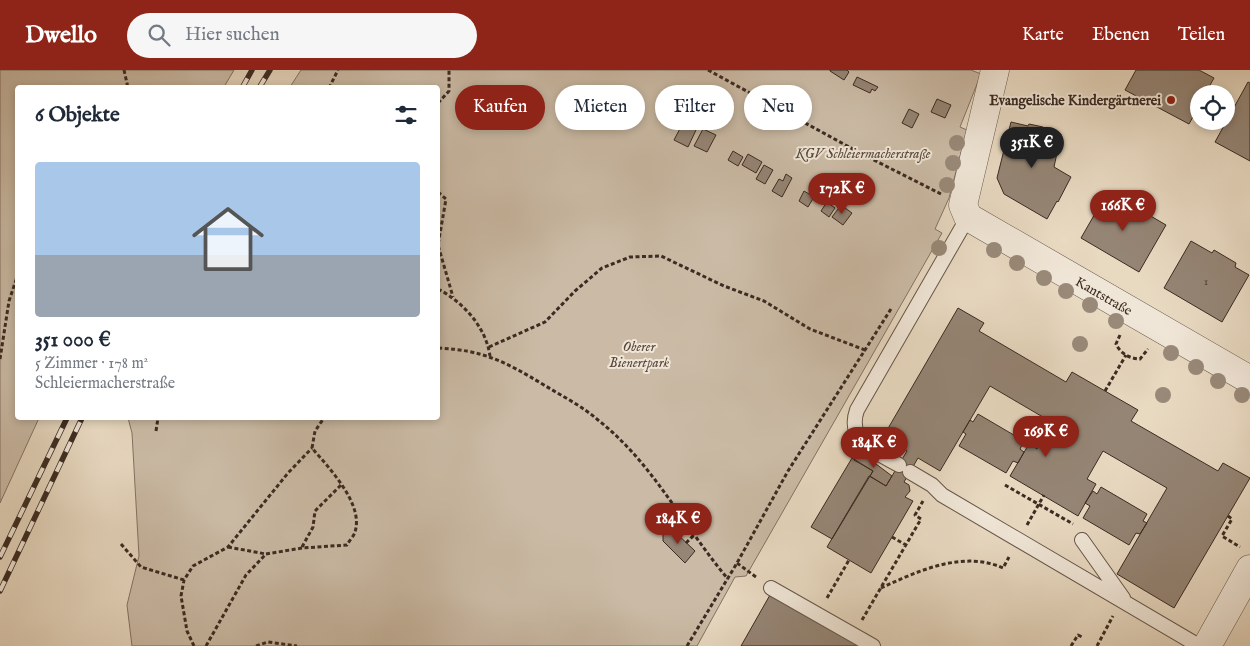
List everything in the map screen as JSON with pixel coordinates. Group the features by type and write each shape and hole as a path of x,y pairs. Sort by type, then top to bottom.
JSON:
{"street":[{"path":"958,206 995,70"},
{"name":"Kantstraße","path":"958,206 1250,380"},
{"path":"1207,646 1245,558"}],"lane":[{"path":"958,206 857,410 853,420 854,431 861,440 874,450 932,485 942,495 1199,646"},
{"path":"1082,540 1123,598 1122,601"},
{"path":"771,588 872,646"}],"path":[{"path":"124,70 127,85"},
{"path":"330,85 338,70"},
{"path":"440,101 449,91 450,70"},
{"path":"708,70 958,206"},
{"path":"440,194 446,199 440,234"},
{"path":"440,253 453,297"},
{"path":"489,347 545,322 575,291 602,268 630,257 661,256 724,286 764,301 810,329 865,350"},
{"path":"0,359 9,301 15,283"},
{"path":"440,290 453,297 475,320 489,347 490,356"},
{"path":"686,646 728,579 788,471 892,308"},
{"path":"1117,339 1116,344 1119,350 1126,355 1134,359 1140,359 1145,355"},
{"path":"440,348 457,349 490,356 532,378 599,420 625,445 650,474 728,579"},
{"path":"1105,391 1126,355"},
{"path":"156,431 158,420"},
{"path":"194,646 187,631 180,596 184,580 193,566 228,547 288,473 312,448 315,431 323,420"},
{"path":"228,547 266,554 302,548 347,545 355,533 357,518 352,501 312,448"},
{"path":"302,548 314,527 315,511 341,485"},
{"path":"861,621 921,519 915,515 932,485"},
{"path":"1006,485 1073,525"},
{"path":"1034,513 1044,495"},
{"path":"1228,516 1232,518 1222,536 1245,558"},
{"path":"686,543 695,534"},
{"path":"892,537 906,546"},
{"path":"121,544 141,567 184,580"},
{"path":"206,646 246,575 266,554"},
{"path":"881,588 915,573 951,562 970,560 993,563 1003,568 1008,559"},
{"path":"830,593 849,560"},
{"path":"737,563 771,588"},
{"path":"1097,646 1115,614"},
{"path":"1071,646 1078,635 1082,637"},
{"path":"256,646 268,642 297,646"}],"green space":[{"path":"0,70 234,70 225,85 15,85 15,420 38,420 0,503"},
{"name":"Oberer Bienertpark","path":"301,70 971,70 981,74 960,127 967,130 949,198 935,229 942,233 746,576 735,577 697,646 132,646 127,605 139,556 132,433 129,420 440,420 440,85 291,85"}],"building":[{"path":"830,70 847,70 849,72 844,80"},
{"name":"Evangelische Kindergärtnerei","path":"1136,70 1199,70 1214,78 1210,85 1190,85 1189,124 1125,90"},
{"path":"857,77 878,87 875,91 872,89 870,93 853,85"},
{"path":"1248,82 1250,83 1250,161 1215,142 1222,130 1235,130 1235,106"},
{"path":"937,99 951,105 945,118 931,112"},
{"path":"909,109 919,114 912,128 902,123"},
{"path":"1011,122 1043,127 1043,130 1061,134 1054,167 1071,177 1047,219 1004,194 997,178"},
{"path":"679,130 696,130 688,147 674,140"},
{"path":"702,130 716,135 707,152 694,146"},
{"path":"733,151 743,157 738,166 728,160"},
{"path":"748,154 762,162 756,173 742,165"},
{"path":"764,165 773,170 765,184 756,179"},
{"path":"786,174 792,178 782,197 772,191 779,179 783,181"},
{"path":"804,191 814,197 808,207 799,201"},
{"path":"1108,191 1166,225 1139,272 1081,238"},
{"path":"827,202 835,208 829,217 821,211"},
{"path":"841,205 852,213 843,225 832,217"},
{"path":"1191,241 1212,253 1214,250 1236,263 1235,267 1249,275 1222,322 1164,288"},
{"path":"958,308 984,323 979,331 1066,382 1072,372 1138,410 1131,421 1218,471 1223,463 1250,478 1174,608 1117,574 1167,488 1103,451 1087,479 1096,484 1078,516 1010,476 1029,444 1037,449 1053,423 990,386 940,471 918,458 904,482 909,485 910,491 905,497 913,501 871,573 827,547 869,476 886,486 907,451 883,437"},
{"path":"978,414 1024,441 1020,449 1024,452 1018,463 1013,461 1006,473 959,446 966,434 963,432 970,420 973,422"},
{"path":"860,452 892,476 886,486 870,476 873,471 854,460"},
{"path":"852,458 873,471 832,539 811,527"},
{"path":"1101,487 1147,514 1143,521 1147,523 1140,534 1136,533 1129,545 1083,518 1090,506 1085,503 1093,491 1097,494"},
{"path":"670,530 674,531 695,551 685,563 663,541 663,533"},
{"path":"770,595 858,645 741,646"}],"railway":[{"path":"244,85 252,70"},
{"path":"261,85 270,70"},
{"path":"0,557 66,420"},
{"path":"0,591 81,420"}],"place":[{"name":"Evangelische Kindergärtnerei","path":"1171,100"}],"park label":[{"name":"KGV Schleiermacherstraße","path":"863,153"}]}
